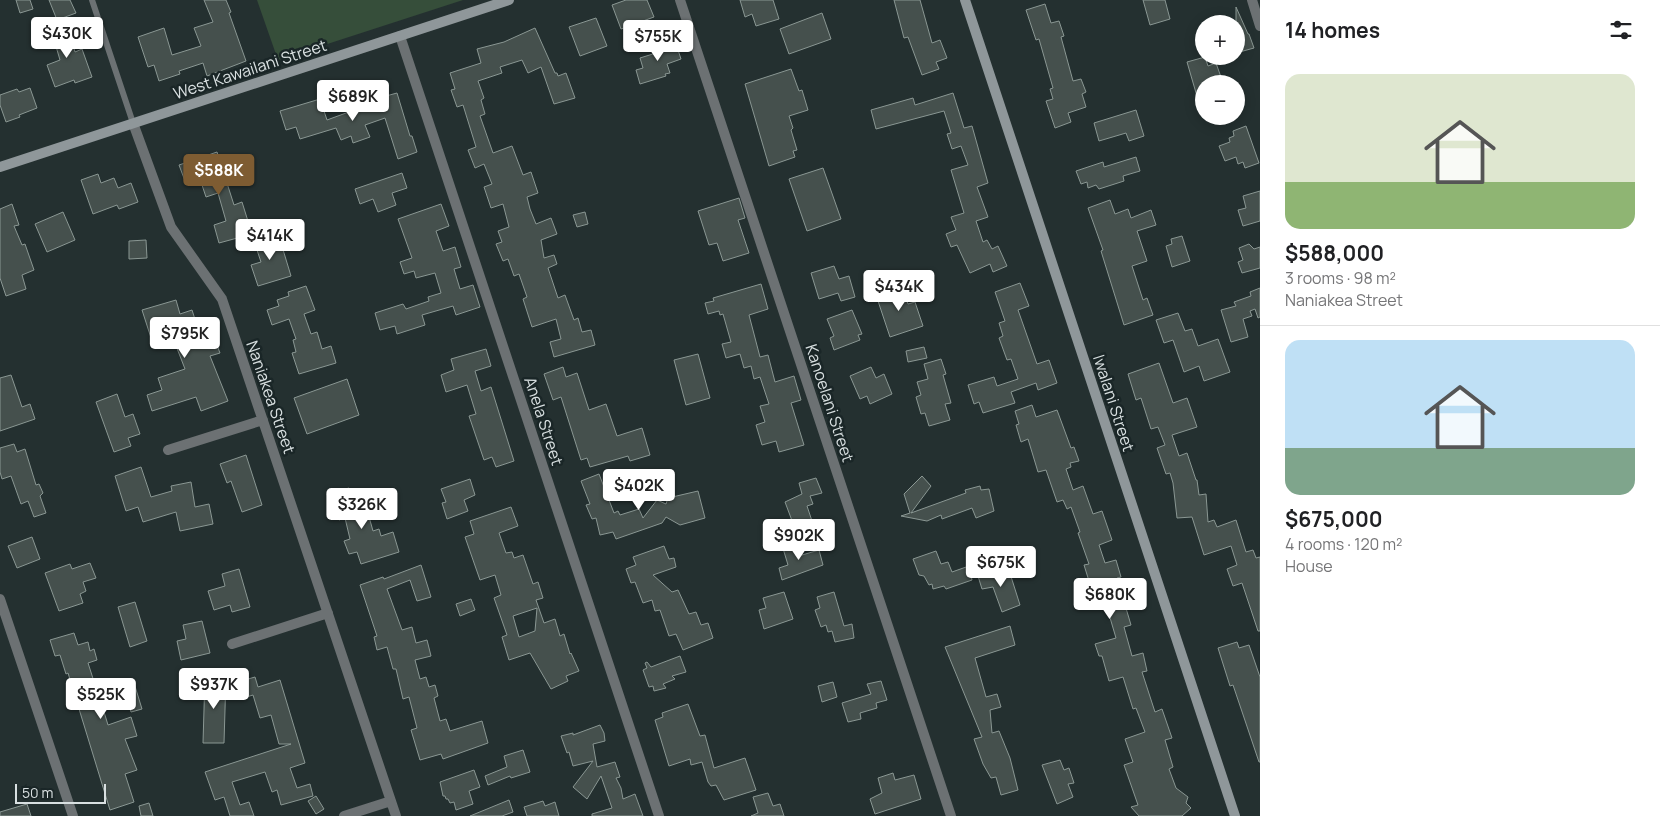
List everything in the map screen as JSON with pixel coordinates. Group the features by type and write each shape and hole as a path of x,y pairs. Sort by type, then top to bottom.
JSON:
{"street":[{"name":"West Kawailani Street","path":"0,167 509,0"},
{"name":"Kanoelani Street","path":"680,0 951,816"},
{"name":"Iwalani Street","path":"965,0 1235,816"},
{"path":"1252,0 1260,26"},
{"name":"Anela Street","path":"400,36 659,816"},
{"name":"Naniakea Street","path":"133,123 171,227 222,299 396,816"},
{"path":"168,450 263,420"},
{"path":"0,599 73,816"},
{"path":"232,644 328,613"},
{"path":"344,816 391,801"}],"lane":[{"name":"Naniakea Street","path":"92,0 133,123"}],"green space":[{"path":"257,0 463,0 278,60"}],"building":[{"path":"16,0 30,0 33,9 20,13"},
{"path":"49,0 70,0 76,13 57,20"},
{"path":"204,0 226,0 246,61 207,76 203,63 179,71 180,74 159,81 154,65 148,67 138,37 164,28 172,55 201,46 194,28 213,22"},
{"path":"626,0 647,0 654,17 621,29 612,5"},
{"path":"740,0 773,0 779,19 756,26 752,14 745,17"},
{"path":"894,0 920,0 932,43 940,40 947,58 936,62 939,69 922,75 908,37 904,38"},
{"path":"1143,0 1165,0 1170,19 1150,25"},
{"path":"1045,4 1051,23 1059,21 1064,36 1061,37 1073,81 1081,79 1086,92 1082,94 1086,107 1068,113 1071,122 1055,128 1046,101 1053,99 1050,89 1053,88 1039,39 1036,40 1026,10"},
{"path":"822,13 831,39 789,54 780,29"},
{"path":"596,18 607,46 580,56 569,27"},
{"path":"66,21 75,52 82,49 92,77 75,83 74,80 55,87 47,65 60,60 50,26"},
{"path":"1245,27 1249,34 1254,48 1245,50"},
{"path":"535,28 555,73 558,76 566,73 575,98 554,104 541,67 528,73 522,60 500,67 502,73 478,81 484,98 481,100 485,114 480,116 493,153 512,146 523,175 531,172 538,193 527,197 536,224 551,218 557,234 541,240 544,258 554,255 557,264 548,268 558,298 565,295 574,320 578,318 582,332 591,330 595,345 554,357 550,342 561,339 556,319 532,327 523,299 527,297 519,274 514,276 508,259 503,261 496,244 502,242 498,231 509,227 503,204 491,208 484,187 492,184 484,164 475,168 468,150 476,147 463,105 457,107 451,90 455,89 450,73 481,63 477,49 504,42"},
{"path":"674,38 681,59 667,64 670,73 665,74 666,76 640,84 636,70 643,68 640,58 656,53 654,45"},
{"path":"1195,60 1195,65 1217,65 1220,75 1195,75 1195,89 1187,62"},
{"path":"791,69 799,91 802,90 808,110 789,116 797,150 793,151 795,157 769,166 745,84"},
{"path":"30,88 37,108 6,122 0,105 0,95 17,89 19,92"},
{"path":"397,93 417,152 398,159 385,118 365,125 370,137 353,143 351,136 341,140 336,128 300,139 296,127 286,130 280,111 320,99 327,120 376,102 375,99"},
{"path":"953,93 964,128 972,126 988,183 977,187 988,217 976,221 983,242 987,240 992,249 998,246 1007,266 993,272 990,264 970,273 957,245 951,247 946,234 956,230 951,217 964,213 951,170 968,165 961,146 952,149 947,134 951,133 944,111 876,129 871,110 913,98 915,105"},
{"path":"1136,110 1144,136 1129,141 1126,133 1099,141 1094,123"},
{"path":"1246,126 1259,163 1245,168 1243,162 1238,164 1236,157 1225,161 1219,146 1230,142 1229,138 1234,136 1233,131"},
{"path":"217,152 234,205 242,202 252,234 219,243 214,225 226,221 218,193 206,197 199,176 185,181 179,165"},
{"path":"1136,157 1140,171 1123,176 1124,181 1099,189 1096,185 1088,188 1087,182 1081,184 1076,171 1103,162 1104,167"},
{"path":"823,168 841,219 807,231 789,179"},
{"path":"402,173 407,188 392,193 396,205 378,212 373,199 360,204 355,189"},
{"path":"98,174 101,183 114,178 118,188 131,183 138,202 119,209 117,205 93,214 81,180"},
{"path":"1260,191 1260,221 1243,226 1238,210 1246,208 1243,196"},
{"path":"739,198 745,218 738,220 749,253 723,261 717,243 709,245 698,211"},
{"path":"1110,200 1115,214 1128,209 1131,218 1151,210 1156,225 1137,231 1147,261 1132,266 1143,300 1147,298 1153,315 1124,325 1101,251 1103,250 1088,208"},
{"path":"12,204 19,225 14,226 22,245 25,244 34,270 22,275 26,289 6,296 0,278 0,209"},
{"path":"441,204 449,226 436,231 443,251 455,247 461,267 454,269 460,289 473,285 480,307 456,315 453,306 422,315 425,325 397,334 395,326 380,330 375,313 403,304 406,309 429,301 428,297 441,293 435,273 416,278 414,271 404,274 400,262 412,258 398,219"},
{"path":"63,212 75,240 47,252 35,224"},
{"path":"585,212 588,224 577,227 573,215"},
{"path":"278,233 291,276 258,286 251,265 261,262 254,241"},
{"path":"1182,236 1190,261 1172,267 1166,246 1172,244 1171,239"},
{"path":"146,240 147,258 129,259 129,241"},
{"path":"1249,244 1254,249 1260,247 1260,268 1242,273 1238,262 1243,260 1239,248"},
{"path":"834,266 839,279 849,276 855,297 841,301 838,293 819,299 811,273"},
{"path":"1020,283 1029,306 1018,310 1037,364 1049,360 1057,383 1038,390 1036,383 1011,392 1015,403 983,413 979,402 974,404 968,385 994,377 997,386 1018,379 1011,359 1007,360 999,338 1003,336 999,323 1005,321 995,292"},
{"path":"761,284 768,309 749,315 760,357 768,355 775,382 794,376 801,400 791,403 804,445 779,452 776,441 762,445 756,425 765,422 760,406 769,404 760,377 754,379 751,366 744,368 740,354 726,358 722,344 731,342 723,314 720,315 719,311 708,314 705,303 714,301 713,298"},
{"path":"306,286 315,310 304,314 311,334 317,332 322,349 331,346 336,363 299,374 292,353 296,352 293,340 296,339 289,319 272,325 267,310 279,306 277,300 289,296 288,292"},
{"path":"902,286 908,304 915,302 923,326 890,337 876,295"},
{"path":"1260,288 1260,317 1258,318 1255,309 1250,311 1252,316 1243,319 1248,337 1231,342 1221,310 1236,306 1234,302 1251,296 1250,292"},
{"path":"176,300 180,314 192,310 200,335 211,330 220,353 210,356 228,401 201,411 196,397 152,411 147,395 162,390 158,378 185,369 173,338 153,344 142,310"},
{"path":"852,310 862,334 858,335 860,340 834,350 830,338 834,336 827,319"},
{"path":"1178,313 1185,331 1192,329 1198,346 1218,339 1230,372 1204,381 1199,366 1184,372 1173,340 1164,343 1156,320"},
{"path":"924,347 927,358 908,362 906,351"},
{"path":"486,349 491,366 475,371 481,391 491,387 514,461 496,467 492,457 484,460 469,416 476,414 467,385 446,392 441,375 454,370 451,359"},
{"path":"698,354 710,398 686,405 674,360"},
{"path":"941,359 946,374 943,375 951,403 945,404 950,420 929,426 925,413 921,414 916,397 921,395 917,382 928,379 924,364"},
{"path":"1159,363 1173,403 1187,398 1197,427 1172,435 1179,456 1187,453 1197,480 1199,495 1206,494 1208,522 1214,520 1217,527 1236,520 1246,552 1253,550 1256,558 1260,557 1260,631 1258,631 1242,583 1233,586 1227,569 1237,565 1231,546 1204,555 1192,517 1177,518 1173,483 1170,473 1166,474 1157,448 1165,445 1158,427 1151,429 1141,398 1136,400 1128,374"},
{"path":"563,367 566,377 577,373 589,410 606,404 617,436 642,428 650,455 630,461 628,456 590,467 587,458 581,460 561,397 553,400 544,374"},
{"path":"871,367 876,378 884,374 892,394 870,404 867,396 860,399 850,376"},
{"path":"11,375 22,407 30,404 35,419 0,431 0,378"},
{"path":"347,379 359,415 307,434 294,398"},
{"path":"117,394 125,417 133,414 140,434 128,438 131,446 114,452 96,402"},
{"path":"1032,405 1036,417 1057,410 1071,448 1074,447 1079,461 1070,463 1071,467 1066,469 1073,490 1083,486 1093,514 1102,511 1112,540 1099,545 1105,563 1116,560 1121,577 1117,578 1131,625 1124,627 1132,656 1143,653 1147,671 1142,672 1155,712 1162,709 1172,738 1165,740 1173,767 1169,769 1176,788 1188,797 1186,803 1191,808 1182,816 1139,816 1131,807 1138,805 1124,765 1133,762 1125,739 1145,732 1136,708 1133,709 1123,677 1109,681 1102,656 1099,656 1095,644 1116,638 1103,594 1094,597 1084,565 1089,564 1071,507 1067,509 1063,500 1057,502 1046,470 1038,472 1028,439 1021,442 1016,425 1019,424 1015,411"},
{"path":"14,444 17,452 25,449 36,485 39,484 43,493 40,496 46,513 34,517 28,501 21,504 11,476 2,479 0,472 0,448"},
{"path":"246,455 262,505 242,512 231,481 227,483 220,464"},
{"path":"141,467 151,497 172,491 171,486 191,482 195,507 209,504 213,524 180,531 176,512 143,522 138,507 126,511 115,476"},
{"path":"599,474 614,513 618,511 620,515 639,509 643,518 657,500 666,504 668,498 698,491 705,518 680,525 666,517 662,523 616,539 613,532 600,535 596,518 592,519 586,505 590,504 581,481"},
{"path":"922,476 931,486 911,513 966,493 965,490 980,486 981,490 989,489 994,511 976,518 972,508 942,519 941,515 927,521 901,516 910,513 904,494"},
{"path":"816,478 822,493 810,496 813,504 807,506 812,521 794,526 785,502 802,494 799,483"},
{"path":"470,479 475,495 464,500 468,511 447,519 442,503 446,502 441,489"},
{"path":"349,488 354,509 366,506 373,531 379,529 381,536 393,532 399,552 361,564 357,552 349,554 344,541 350,539 345,518 339,520 336,508 331,509 327,494"},
{"path":"511,507 518,526 499,533 506,553 512,552 514,558 523,555 533,584 538,582 543,598 536,600 544,623 555,619 560,636 564,634 570,654 579,671 566,676 568,681 551,689 530,653 509,660 502,637 507,635 494,598 501,595 495,575 480,580 465,537 474,534 470,521","holes":["537,608 535,631 519,637 513,616"]},
{"path":"32,537 40,559 17,568 8,546"},
{"path":"797,540 802,555 819,550 823,565 782,580 779,568 788,565 782,545"},
{"path":"664,546 669,559 674,558 676,567 653,575 672,592 678,590 689,614 696,612 701,625 708,623 713,638 683,650 676,634 669,636 660,610 655,611 652,600 643,603 635,582 631,583 626,569 636,565 633,557"},
{"path":"936,551 941,564 948,562 952,572 969,566 972,580 946,589 944,586 933,589 932,584 929,585 924,576 919,575 913,559"},
{"path":"90,563 96,578 83,582 86,591 80,594 83,603 59,611 45,573 70,564 72,569"},
{"path":"421,565 431,597 417,601 410,580 387,589 402,630 412,627 416,643 427,640 431,656 415,660 420,679 426,677 429,687 435,685 438,696 434,698 440,721 446,719 450,731 482,721 488,743 443,759 441,754 420,760 411,730 417,728 409,697 403,699 396,669 393,669 387,647 377,650 374,637 377,636 360,585 383,577 384,579"},
{"path":"1008,567 1020,605 1002,612 993,587 982,589 978,576"},
{"path":"239,569 250,607 232,612 230,605 214,610 208,591 225,586 222,574"},
{"path":"784,592 793,619 764,629 759,610 766,608 763,598"},
{"path":"834,592 844,626 852,624 854,638 835,642 832,631 828,632 826,625 821,627 815,610 820,608 817,597"},
{"path":"471,599 475,610 460,616 456,604"},
{"path":"135,602 147,641 130,647 118,607"},
{"path":"202,621 210,653 181,660 177,641 186,639 183,625"},
{"path":"1010,626 1015,645 975,658 986,697 997,694 1001,707 990,710 992,733 999,731 1010,758 1018,790 1001,795 996,777 991,778 983,764 974,739 982,737 945,647"},
{"path":"74,633 78,645 88,642 90,651 94,649 97,660 88,663 98,694 134,683 142,709 131,712 126,695 101,702 108,725 131,717 137,736 125,739 137,770 125,774 134,802 110,810 68,673 66,674 60,655 55,656 50,640"},
{"path":"1237,642 1239,648 1249,645 1260,677 1260,762 1233,685 1230,686 1218,648"},
{"path":"680,656 686,672 672,676 675,679 663,684 666,688 654,691 653,686 649,687 643,670 647,668 645,663 647,662 651,667"},
{"path":"205,676 226,676 224,743 203,743"},
{"path":"255,677 258,687 280,680 305,763 290,768 297,788 310,784 313,796 281,805 277,790 272,792 265,772 232,782 240,805 249,802 254,816 230,816 224,797 215,800 205,772 291,744 279,744 271,715 260,718 253,695 243,698 238,682"},
{"path":"881,681 887,700 876,703 877,708 860,713 861,719 848,722 842,703 871,694 867,684"},
{"path":"833,682 837,697 822,702 818,686"},
{"path":"688,704 700,736 705,735 714,768 745,758 756,790 724,800 716,785 711,786 708,782 702,762 691,765 690,759 669,766 655,720 663,717 662,713"},
{"path":"600,725 605,741 593,744 597,767 615,762 620,777 616,778 621,788 623,799 635,794 643,816 592,816 592,814 612,808 601,776 587,799 573,787 593,761 573,766 561,736 573,733 573,735"},
{"path":"523,750 530,772 511,778 510,776 488,785 485,776 507,767 504,756"},
{"path":"1060,760 1064,770 1069,768 1074,783 1068,784 1073,797 1057,804 1042,765"},
{"path":"474,770 480,787 469,791 473,804 456,810 454,802 450,803 443,796 440,782"},
{"path":"893,773 895,780 914,775 921,799 875,814 870,799 882,793 878,778"},
{"path":"768,793 773,806 780,804 784,816 751,816 758,813 753,797"},
{"path":"316,796 324,809 316,814 308,801"},
{"path":"509,800 513,812 502,816 470,816"},
{"path":"543,801 545,806 555,802 559,816 527,816 524,807"},
{"path":"149,803 153,816 141,816 139,806"},
{"path":"27,804 31,816 0,816 0,812"}]}
